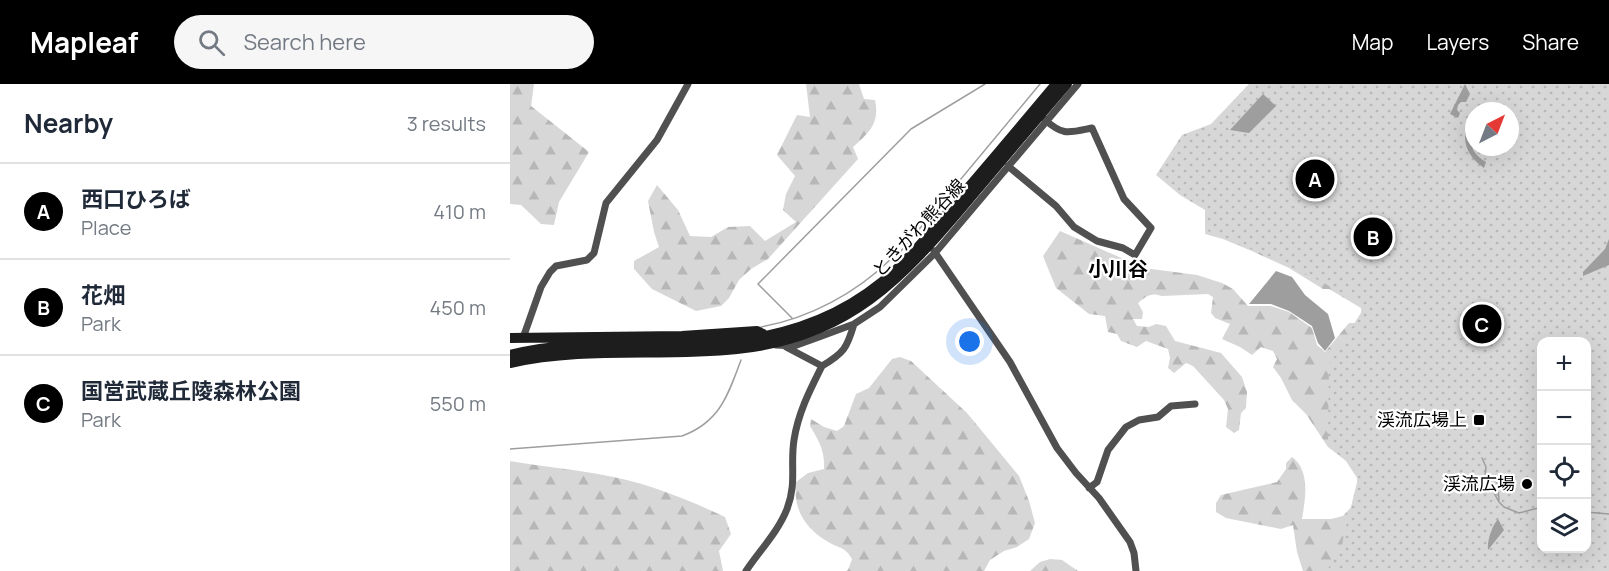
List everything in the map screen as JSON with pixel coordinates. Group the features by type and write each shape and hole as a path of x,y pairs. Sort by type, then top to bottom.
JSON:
{"main road":[{"name":"ときがわ熊谷線","path":"929,247 1056,84"},
{"name":"ときがわ熊谷線","path":"510,363 568,354 700,352 761,342 813,323 851,304 929,247 1043,118 1067,84"},
{"path":"510,338 682,336 757,331 761,342"},
{"name":"ときがわ熊谷線","path":"510,356 526,351 561,347 761,342"}],"street":[{"path":"523,338 541,287 550,272 556,266 586,260 594,253 606,203 657,140 688,84"},
{"path":"786,347 854,324 880,307 929,247 1008,166 1043,118 1078,84"},
{"path":"1008,166 1056,206 1074,227 1097,241 1123,248 1135,255 1151,228 1124,199 1092,128 1066,134 1043,118"},
{"path":"929,247 1010,362 1057,448 1099,498 1130,542 1136,571"},
{"path":"746,571 776,530 787,508 794,480 792,452 799,414 822,366 840,356 848,346 854,324"},
{"path":"761,342 786,347 822,366"},
{"path":"1089,488 1097,482 1108,450 1119,433 1126,427 1139,420 1158,417 1171,406 1195,404"}],"green space":[{"path":"510,84 534,84 531,106 589,152 559,202 554,225 541,224 521,205 510,204"},
{"path":"806,84 859,84 864,99 875,100 876,115 872,127 853,147 858,159 768,259 751,269 739,280 729,298 721,306 696,311 652,289 634,269 634,261 659,247 648,201 657,185 678,210 690,236 711,237 728,227 750,226 765,241 796,222 783,210 786,194 795,176 777,155 797,115 810,117"},
{"path":"1249,84 1609,84 1609,571 1326,571 1340,552 1359,474 1328,441 1329,365 1365,306 1286,265 1205,230 1205,210 1180,195 1156,175 1182,135 1211,124"},
{"path":"1609,84 1586,337 1537,337 1537,553 1591,553 1609,571 1303,571 1297,552 1293,525 1281,529 1226,518 1216,512 1216,503 1221,495 1277,482 1286,469 1286,463 1292,457 1302,470 1304,478 1305,495 1302,519 1331,519 1343,516 1354,504 1358,488 1357,478 1346,461 1328,447 1306,414 1292,400 1273,367 1277,359 1273,351 1261,347 1252,355 1222,339 1230,324 1215,318 1211,313 1213,297 1208,294 1152,295 1138,303 1143,312 1142,319 1133,319 1137,326 1149,327 1156,324 1166,326 1175,341 1221,353 1242,377 1247,392 1246,408 1241,413 1239,430 1234,433 1226,427 1228,409 1224,400 1193,366 1186,363 1174,373 1168,368 1170,358 1168,349 1146,341 1137,347 1121,341 1117,334 1108,332 1105,316 1089,314 1056,288 1043,256 1060,231 1144,268 1197,275 1222,283 1233,289 1248,306 1271,306 1289,312 1312,328 1317,345 1325,352 1349,323 1362,323 1361,308 1329,289 1323,289 1289,268 1223,239 1205,234 1207,211 1466,161 1482,156 1519,156 1519,109"},
{"path":"900,357 911,361 967,413 1019,476 1029,501 1035,523 1029,539 990,560 984,571 846,571 852,559 849,555 845,550 814,532 807,525 799,510 796,482 808,473 824,469 819,441 810,426 811,419 824,427 837,431 844,426 856,394 869,388 892,359"},
{"path":"510,461 631,481 679,497 725,517 731,534 719,551 723,571 510,571"},
{"path":"1050,559 1062,560 1078,571 1030,571 1040,562"}],"shaded area":[{"path":"1465,84 1470,94 1466,102 1458,105 1457,110 1460,113 1458,118 1450,114"},
{"path":"1263,94 1276,106 1249,133 1230,130"},
{"path":"1478,156 1486,162 1484,168 1477,163 1472,157"},
{"path":"1609,239 1609,265 1583,276 1583,272 1605,249"},
{"path":"1276,271 1292,277 1305,295 1328,314 1335,338 1325,351 1318,343 1312,326 1289,311 1271,304 1249,304"},
{"path":"1498,519 1504,530 1488,550 1490,533"}],"waterway":[{"path":"792,318 758,284 911,129 985,84"},
{"path":"761,327 797,317 831,302 863,283 896,257 1040,84"},
{"path":"510,449 682,436 705,423 721,406 741,360"},
{"path":"1482,458 1486,467 1485,477 1504,507 1519,513 1537,508"},
{"path":"1489,484 1498,488 1499,500"},
{"path":"1591,512 1609,514"}],"place":[{"name":"西口ひろば","path":"1315,179"},
{"name":"花畑","path":"1373,237"},
{"name":"国営武蔵丘陵森林公園","path":"1482,324"},
{"name":"渓流広場上","path":"1479,420"},
{"name":"渓流広場","path":"1527,484"}],"district":[{"name":"小川谷","path":"1118,269"}]}
